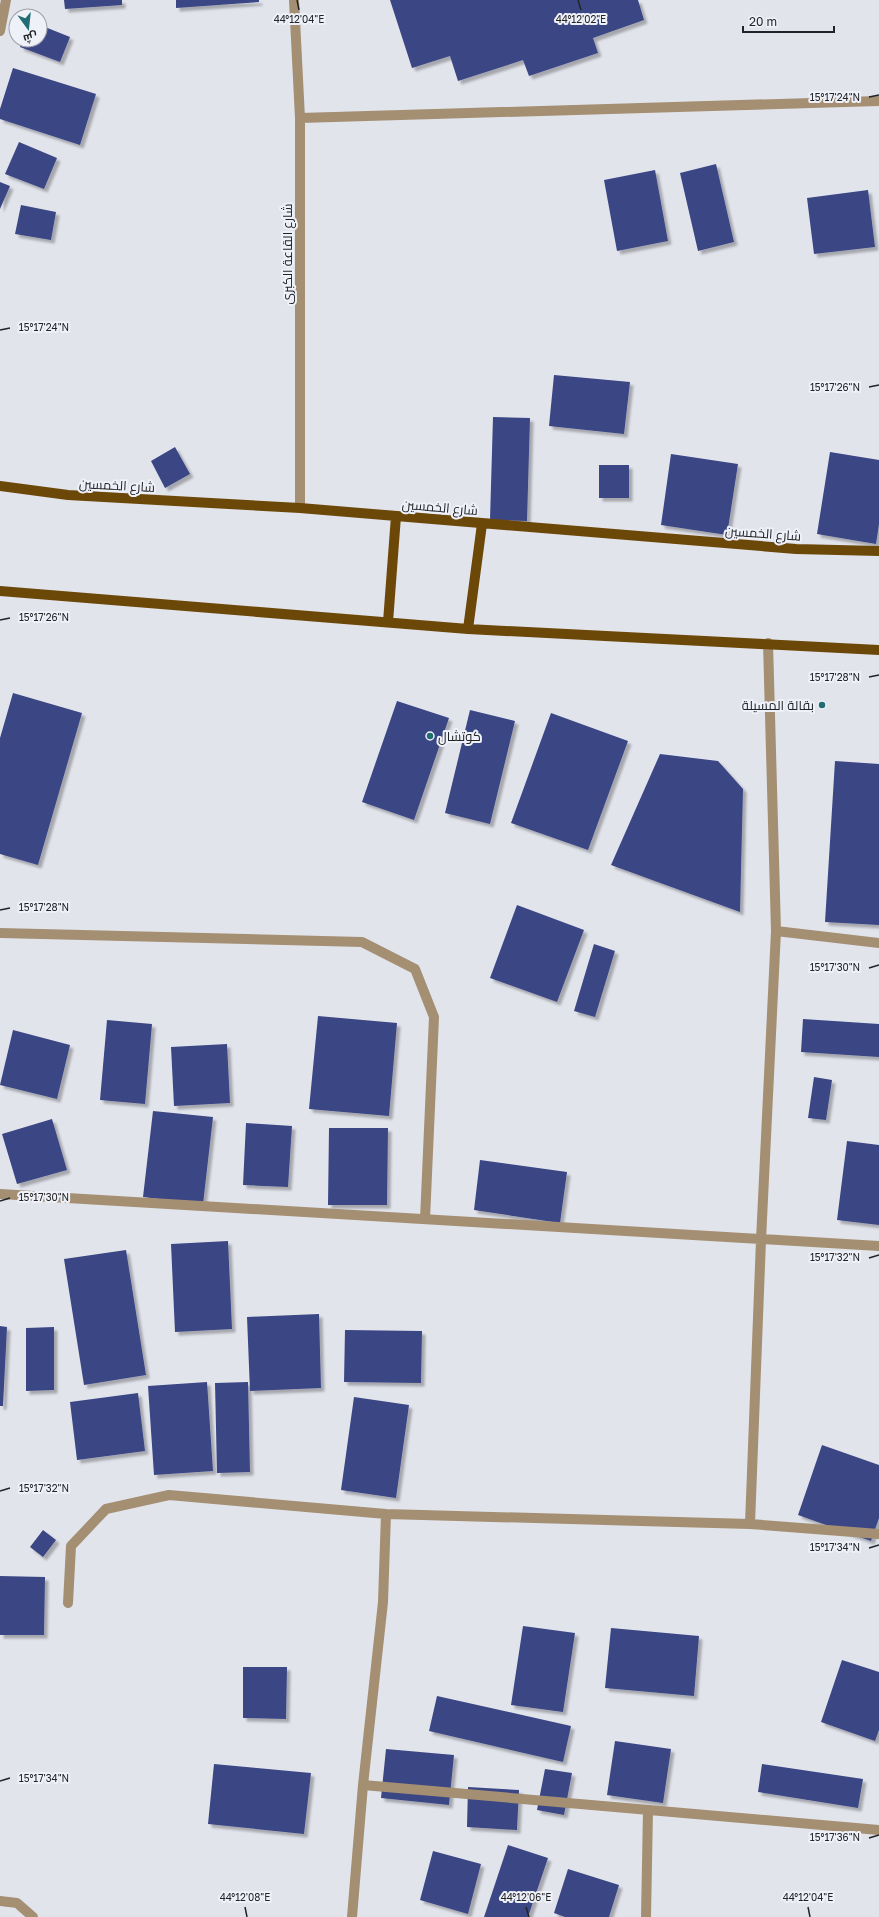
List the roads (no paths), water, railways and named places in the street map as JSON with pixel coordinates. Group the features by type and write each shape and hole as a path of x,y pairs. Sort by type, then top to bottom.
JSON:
{"main road":[{"name":"شارع الخمسين","path":"0,486 68,495 300,508 796,549 879,551"},
{"path":"388,622 396,516"},
{"path":"468,629 482,524"},
{"path":"0,591 468,629 879,650"}],"street":[{"path":"0,31 6,0"},
{"name":"شارع القاعة الكبرى","path":"294,0 300,118 300,508"},
{"path":"300,118 879,101"},
{"path":"750,1524 761,1240 776,931 768,644"},
{"path":"776,931 879,943"},
{"path":"0,933 362,942 415,970 434,1017 425,1219"},
{"path":"0,1194 879,1246"},
{"path":"68,1603 71,1546 106,1509 169,1495 386,1514 750,1524 879,1534"},
{"path":"352,1917 383,1602 386,1514"},
{"path":"364,1785 879,1830"},
{"path":"646,1917 648,1810"},
{"path":"0,1901 17,1903 33,1917"}],"place":[{"name":"بقالة المسيلة","path":"822,705"},
{"name":"كوتشال","path":"430,736"}]}
